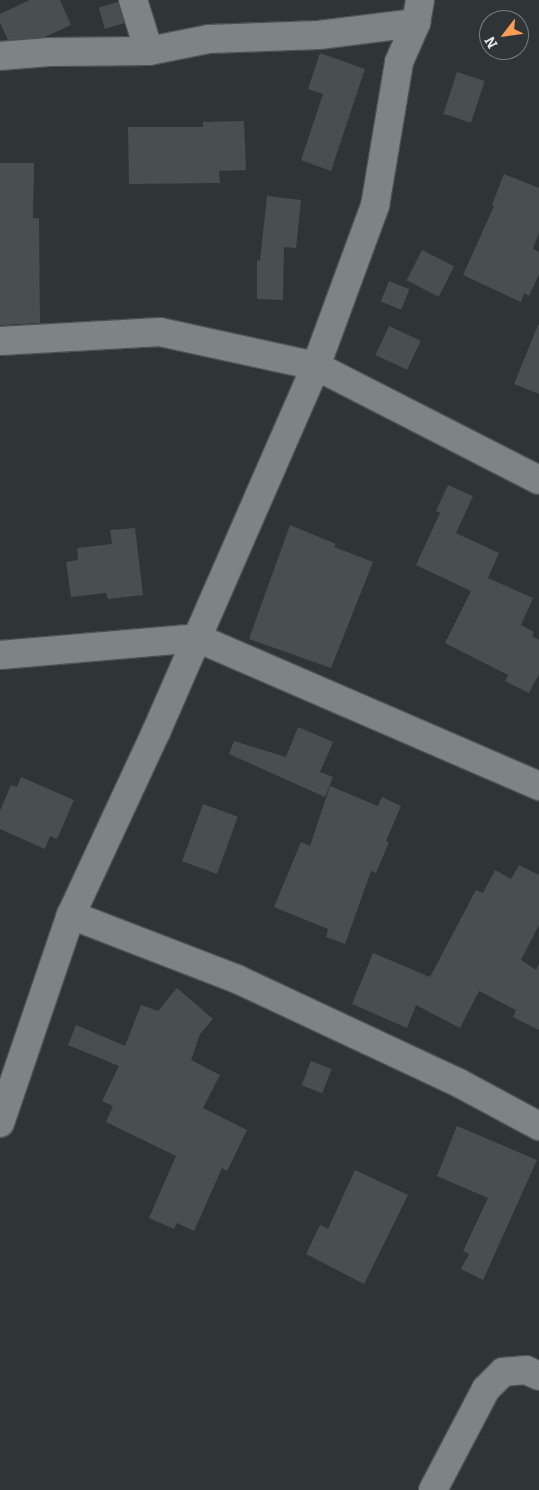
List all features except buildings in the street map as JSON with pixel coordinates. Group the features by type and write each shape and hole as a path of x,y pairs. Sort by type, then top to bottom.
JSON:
{"street":[{"path":"133,0 149,51"},
{"path":"0,56 49,52 149,51 209,39 319,36 418,11"},
{"path":"0,1123 6,1081 71,915 197,638 316,366 375,206 398,62 418,11"},
{"path":"0,341 160,332 316,366 539,480"},
{"path":"0,655 197,638 539,786"},
{"path":"71,915 237,979 459,1083 539,1126"},
{"path":"433,1490 486,1389 503,1372 526,1370 539,1376"}]}
